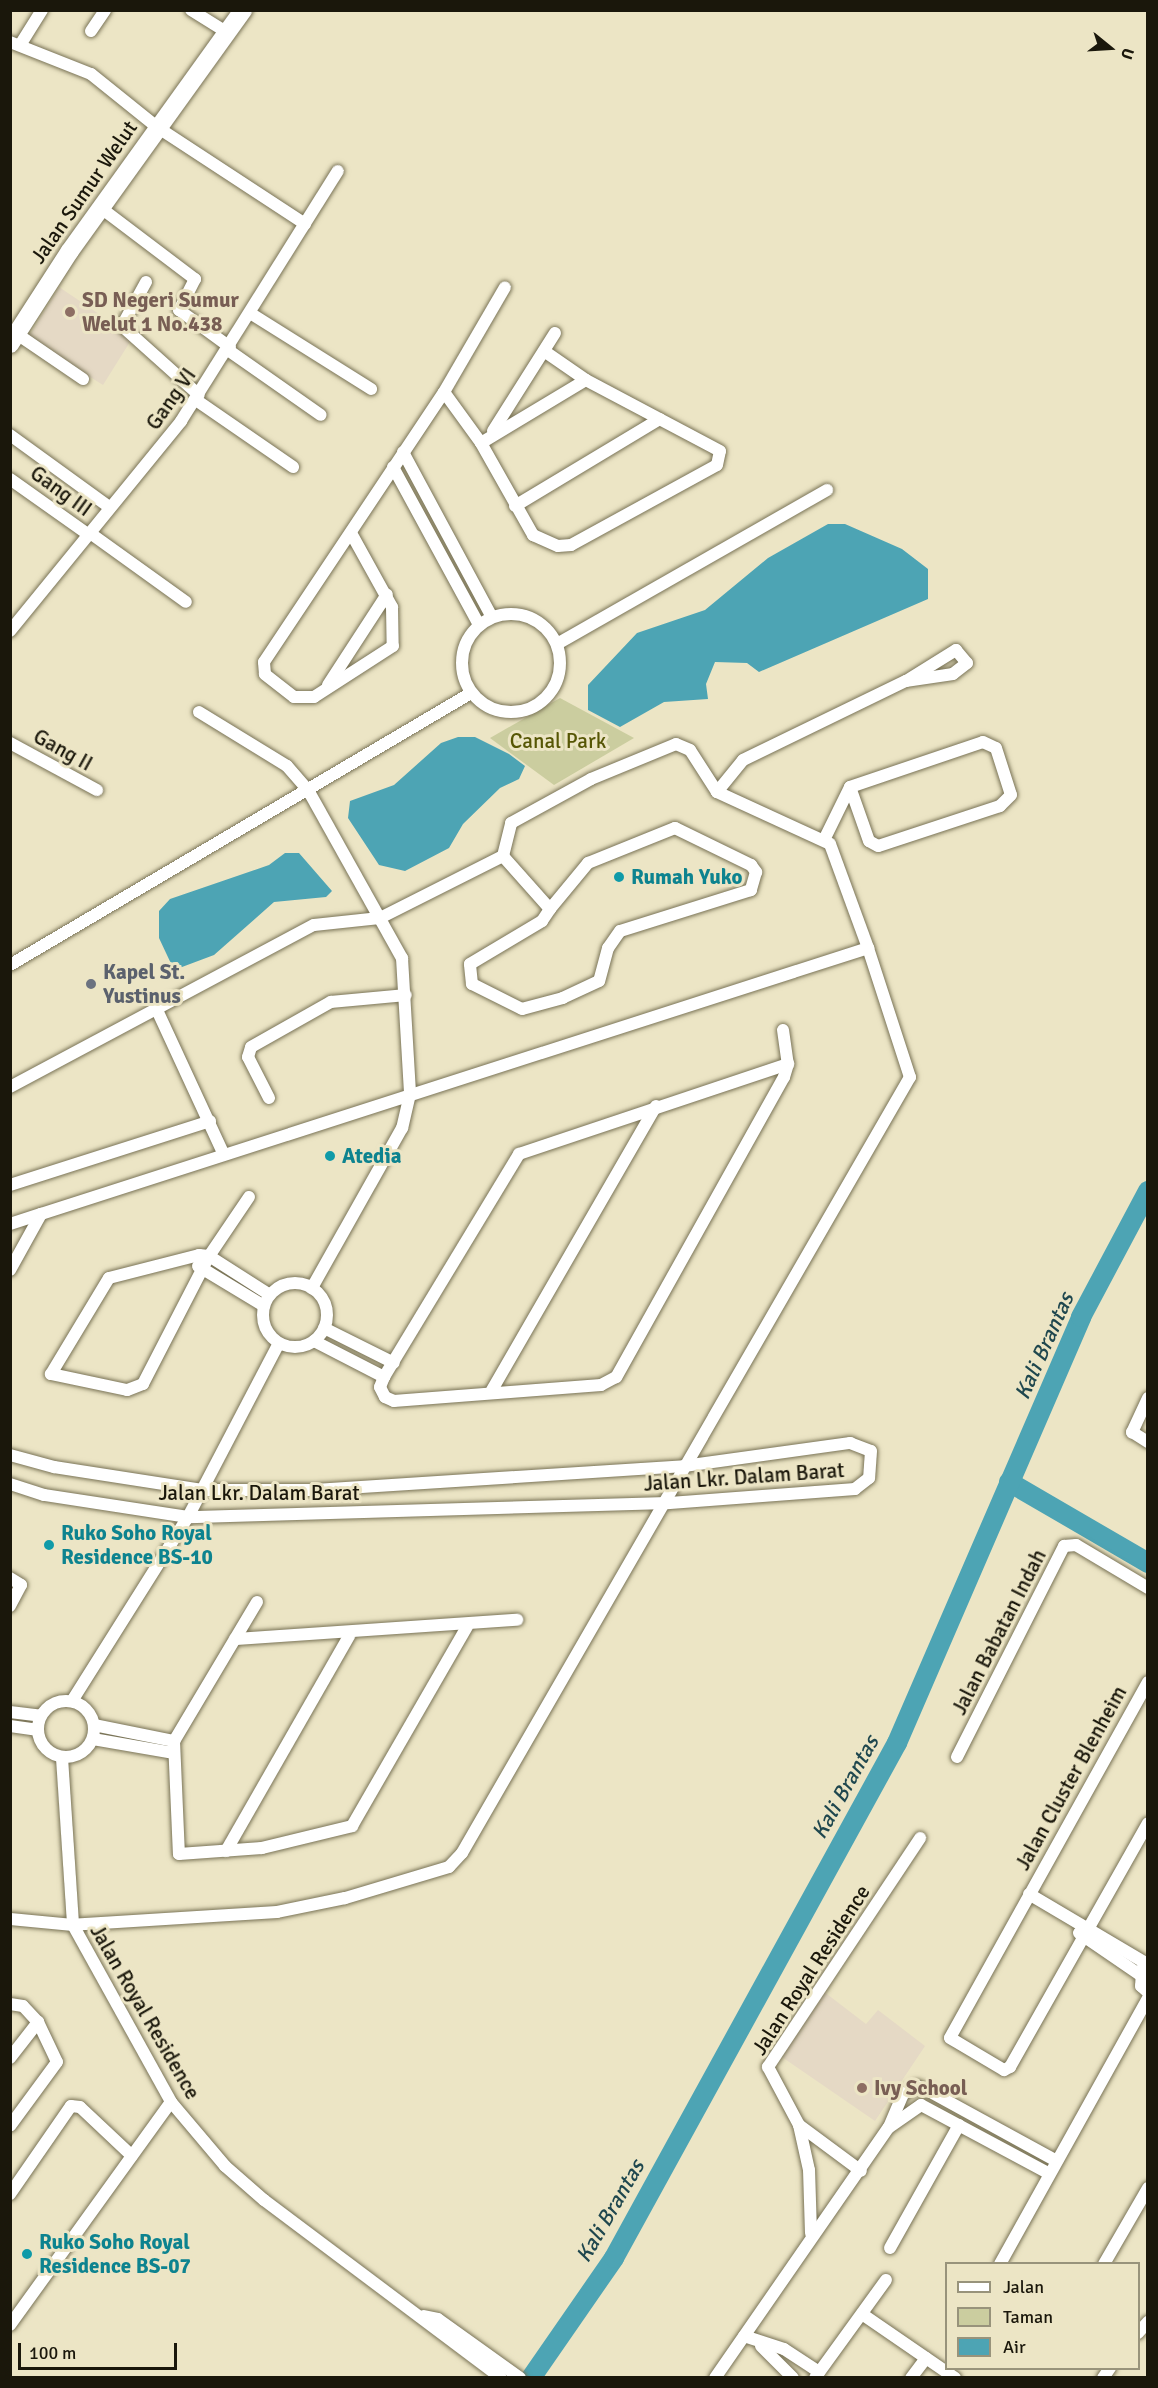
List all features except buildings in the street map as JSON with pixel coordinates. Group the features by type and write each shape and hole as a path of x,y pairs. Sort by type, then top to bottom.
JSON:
{"street":[{"path":"42,10 16,42 91,74 157,127 305,224"},
{"path":"91,31 105,10"},
{"path":"191,10 228,33"},
{"name":"Jalan Sumur Welut","path":"14,339 157,127 243,10"},
{"name":"Gang VI","path":"10,631 198,397 338,171"},
{"path":"101,208 195,279 179,310 321,415"},
{"path":"146,282 122,326 198,397 293,467"},
{"path":"351,533 387,594 396,622 389,653 305,700 294,697 272,682 263,668 393,467 444,393 505,287"},
{"path":"250,313 371,389"},
{"path":"491,434 555,333"},
{"path":"14,339 83,379"},
{"path":"444,393 481,443 514,506 533,535 571,545 717,465 720,451 586,380 544,351"},
{"path":"481,443 491,434 586,380"},
{"path":"514,506 660,419"},
{"path":"10,435 109,507"},
{"path":"403,452 492,617"},
{"path":"393,467 479,625"},
{"name":"Gang III","path":"10,479 186,602"},
{"path":"557,644 826,490"},
{"path":"326,689 387,594"},
{"path":"492,617 530,618 557,644 557,680 535,706 500,712 471,693 462,658 479,625 492,617"},
{"path":"717,792 743,760 906,681"},
{"path":"10,965 471,693"},
{"path":"199,712 287,766 308,790 402,958 406,995 410,1094 402,1128 312,1288"},
{"path":"824,840 850,787 983,742 996,748 1011,795 1000,806 878,846 868,842 850,787"},
{"name":"Gang II","path":"10,743 97,790"},
{"path":"10,1087 314,925 380,918 503,856 511,823 521,812 676,744 690,750 717,792 824,840 836,852 910,1082 684,1466 667,1503 462,1853 449,1867 345,1899 277,1912 73,1925 10,1919"},
{"path":"675,828 756,872 751,890 620,931 608,948 599,981 563,998 522,1009 472,984 468,973 479,955 542,921 550,909 586,864 675,828"},
{"path":"503,856 550,909"},
{"path":"10,1224 224,1153 868,948"},
{"path":"269,1098 248,1057 251,1047 331,1002 406,995"},
{"path":"157,1010 224,1153"},
{"path":"783,1030 788,1064 616,1377 601,1385 492,1390 394,1401 380,1387 519,1154 656,1106 788,1064"},
{"path":"492,1390 656,1106"},
{"path":"10,1185 210,1121"},
{"path":"249,1197 208,1256 143,1384 127,1390 51,1374 105,1282 189,1256 208,1256 267,1301 269,1334 279,1343 297,1347 314,1341 324,1328 326,1306 312,1288 290,1283 267,1301"},
{"path":"10,1270 41,1214"},
{"path":"189,1256 201,1270 267,1301"},
{"path":"324,1328 394,1363"},
{"path":"314,1341 384,1377"},
{"path":"72,1701 188,1517 279,1343"},
{"path":"1148,1398 1132,1432 1148,1442"},
{"name":"Jalan Lkr. Dalam Barat","path":"10,1455 54,1467 202,1490 315,1490 684,1466 850,1443 861,1443 871,1451 869,1478 855,1489 667,1503 188,1517 44,1496 10,1484"},
{"name":"Jalan Babatan Indah","path":"957,1757 1064,1546 1076,1545 1148,1588"},
{"path":"10,1578 21,1585 10,1606"},
{"path":"257,1602 174,1747 176,1851 184,1855 262,1848 356,1823 466,1627"},
{"path":"235,1640 349,1636 466,1627 517,1620"},
{"path":"226,1851 349,1636"},
{"name":"Jalan Cluster Blenheim","path":"1148,1682 950,2038 1008,2069 1148,1823"},
{"path":"60,1701 72,1701 90,1714 94,1725 93,1739 81,1754 62,1758 45,1749 37,1730 41,1716 60,1701"},
{"path":"10,1712 41,1716"},
{"path":"94,1725 174,1747"},
{"path":"10,1726 37,1730"},
{"path":"93,1739 174,1747"},
{"name":"Jalan Royal Residence","path":"62,1758 73,1925 171,2102 248,2187 485,2360 518,2376"},
{"name":"Jalan Royal Residence","path":"811,2232 809,2170 799,2125 770,2078 770,2064 920,1838"},
{"name":"Jalan Cluster Blenheim","path":"1029,1894 1075,1924 1088,1926 1146,1961"},
{"path":"1075,1924 1081,1938 1140,1975 1148,1992"},
{"path":"1140,1975 1146,1961"},
{"path":"1001,2262 1055,2160 1148,1998"},
{"path":"10,2004 22,2006 38,2022 57,2062 10,2126"},
{"path":"10,2058 38,2022"},
{"path":"715,2378 811,2232 861,2171 885,2133 903,2094 917,2086 1055,2160"},
{"path":"10,2325 171,2102"},
{"path":"885,2133 916,2104 1048,2174"},
{"path":"10,2194 71,2106 80,2107 132,2156"},
{"name":"Jalan Royal Residence","path":"799,2125 861,2171"},
{"path":"890,2248 959,2126"},
{"path":"1105,2262 1148,2188"},
{"path":"762,2346 784,2349 817,2375 886,2280"},
{"path":"862,2314 955,2378"},
{"path":"744,2336 762,2346 793,2378"},
{"path":"911,2378 926,2358"},
{"name":"Jalan Royal Residence","path":"485,2360 501,2378"}],"shaded area":[{"name":"SD Negeri Sumur Welut 1 No.438","path":"59,287 133,337 103,385 28,338"},
{"name":"Ivy School","path":"823,1991 866,2024 878,2010 925,2046 875,2121 779,2055"}],"green space":[{"name":"Canal Park","path":"560,698 634,738 554,785 490,738"}],"water":[{"path":"828,524 845,524 902,549 928,569 928,599 759,672 747,663 715,662 706,684 708,699 664,702 620,727 588,710 588,685 637,633 705,610 768,558"},
{"path":"458,737 475,737 509,754 525,766 519,779 500,788 463,824 449,848 405,871 379,865 348,818 350,801 394,785 441,743"},
{"path":"285,853 299,853 332,891 326,897 274,902 214,955 174,970 159,938 159,911 170,899 269,865"}],"waterway":[{"name":"Kali Brantas","path":"531,2378 614,2258 897,1743 1081,1317 1148,1191"},
{"path":"1009,1482 1148,1563"}],"place":[{"name":"SD Negeri Sumur Welut 1 No.438","path":"70,312"},
{"name":"Rumah Yuko","path":"619,877"},
{"name":"Kapel St. Yustinus","path":"91,984"},
{"name":"Atedia","path":"330,1156"},
{"name":"Ruko Soho Royal Residence BS-10","path":"49,1545"},
{"name":"Ivy School","path":"862,2088"},
{"name":"Ruko Soho Royal Residence BS-07","path":"27,2254"}]}
